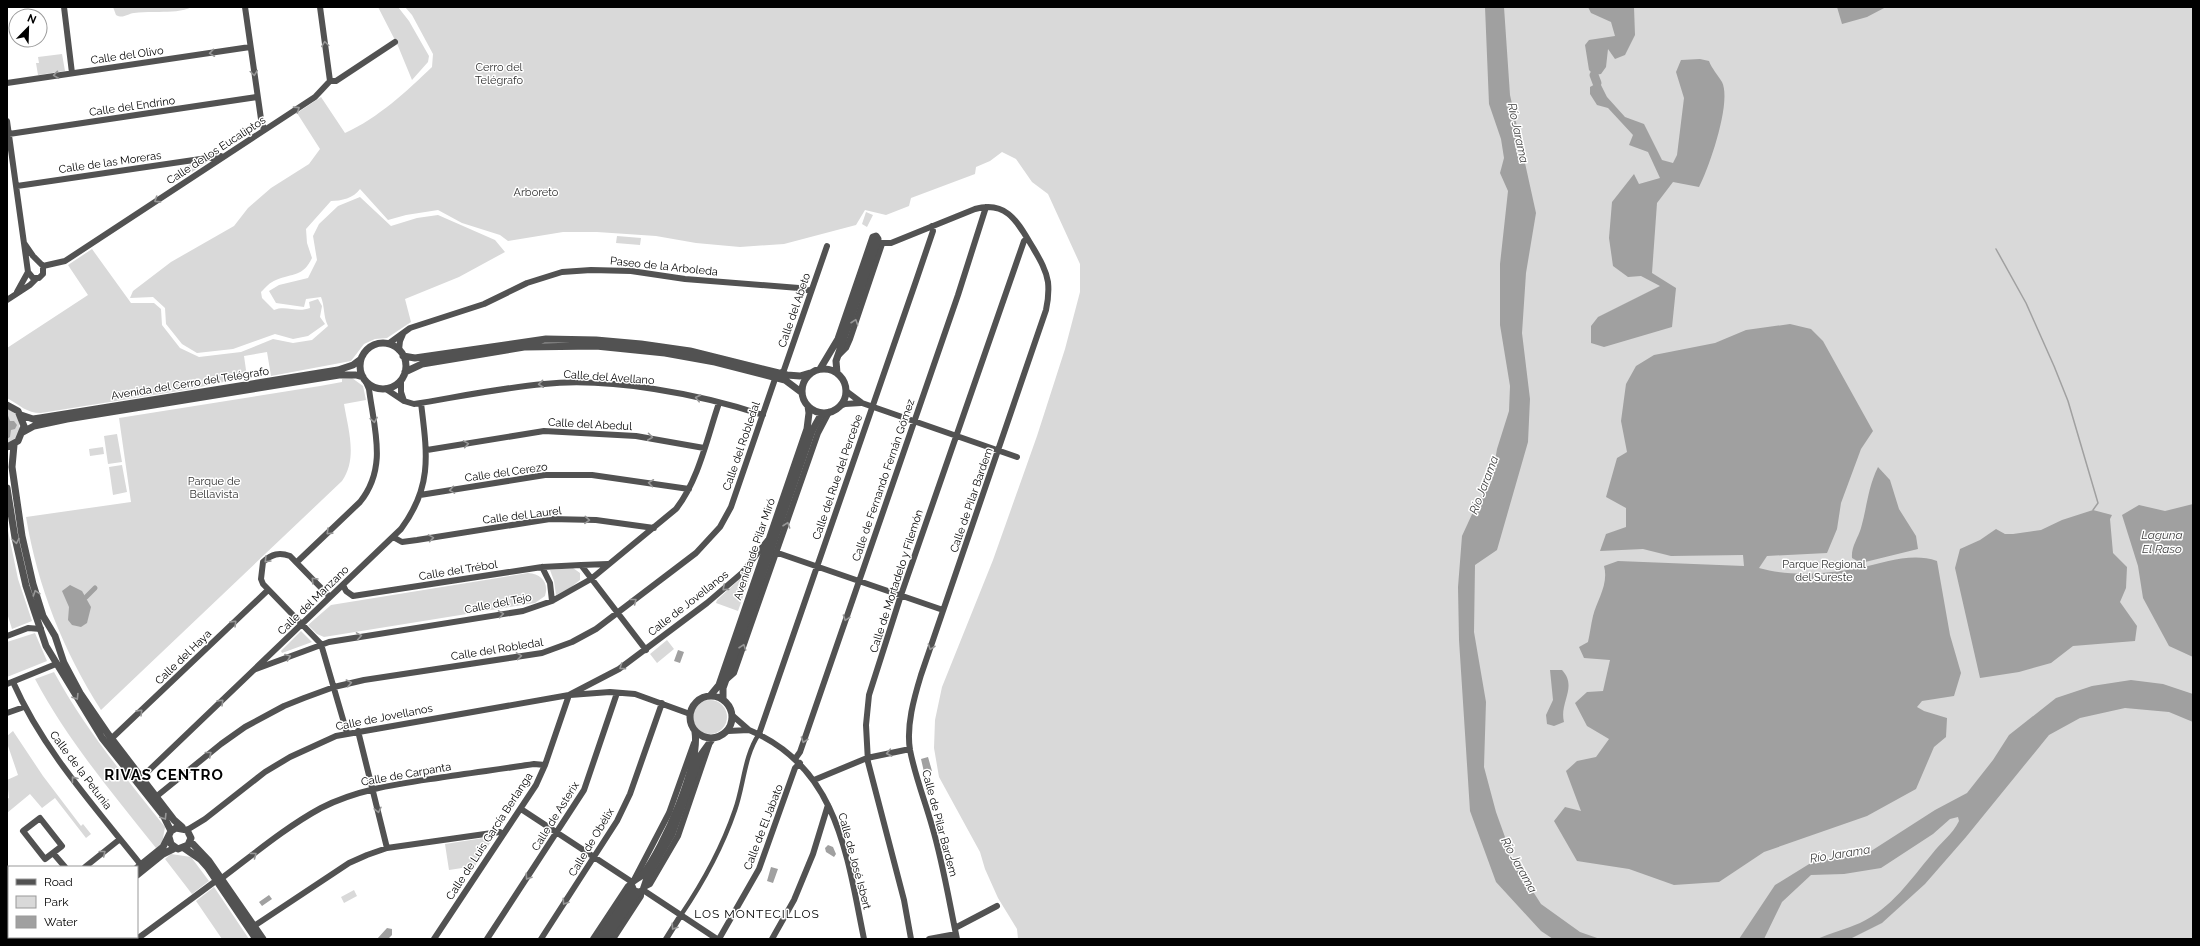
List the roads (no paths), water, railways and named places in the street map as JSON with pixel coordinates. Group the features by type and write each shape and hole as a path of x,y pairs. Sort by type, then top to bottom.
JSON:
{"street":[{"path":"64,7 72,73"},
{"path":"245,7 262,126 264,130"},
{"path":"320,7 330,82"},
{"name":"Calle de los Eucaliptos","path":"42,265 65,261 315,97 330,82 336,80 395,42"},
{"name":"Calle del Olivo","path":"7,83 250,47"},
{"name":"Calle del Endrino","path":"9,134 258,97"},
{"path":"7,121 28,270 30,276 36,279"},
{"name":"Calle de las Moreras","path":"17,186 224,156"},
{"path":"206,158 211,164"},
{"path":"879,244 891,243 932,226 986,207"},
{"name":"Calle de Pilar Bardem","path":"956,934 934,833 910,749 915,695 1048,301 1046,273 1014,218 1000,210 986,207"},
{"name":"Calle de Fernando Fernán Gómez","path":"797,761 986,207"},
{"name":"Calle del Rue del Percebe","path":"759,734 933,231 932,226"},
{"path":"820,369 838,339 874,236 878,237 879,244 838,356 835,367 836,373"},
{"name":"Calle de Mortadelo y Filemón","path":"911,939 904,900 867,758 866,725 869,695 901,595 1024,241 1027,238"},
{"path":"7,300 30,285 43,274 42,265 24,243"},
{"name":"Calle del Abeto","path":"780,375 827,246"},
{"path":"16,294 28,270 34,262 42,265"},
{"name":"Paseo de la Arboleda","path":"388,344 405,331 484,304 526,283 562,272 592,270 631,271 685,279 799,288 811,291"},
{"path":"364,379 372,387 386,389 400,381 405,372 406,364 401,353 400,341 405,331"},
{"path":"297,562 360,502 368,492 373,480 378,456 378,444 369,388 364,379 360,365 361,359 365,352 371,346 380,344 388,344 401,353 415,358 546,339 596,340 641,344 690,351 780,375 802,392 808,406 825,412 845,404 862,403 1018,457"},
{"path":"405,372 422,364 449,358 524,347 567,345 665,353 780,375 810,373 820,369 828,369 836,373 842,379 846,390 845,397 840,406"},
{"name":"Avenida del Cerro del Telégrafo","path":"21,415 33,419 299,377 348,368 361,359"},
{"path":"802,392 803,383 810,373"},
{"name":"Avenida del Cerro del Telégrafo","path":"23,432 41,424 83,416 339,375 356,375 364,379"},
{"name":"Calle del Robledal","path":"157,796 221,744 245,727 284,706 334,687 364,680 542,653 572,642 618,613 696,553 720,527 731,506 763,415 780,375"},
{"path":"400,381 404,401"},
{"name":"Calle del Avellano","path":"386,389 404,401 414,404 544,384 596,384 666,391 720,403 763,415"},
{"path":"846,390 862,403"},
{"name":"Calle del Manzano","path":"142,777 393,537 408,519 420,495 426,474 427,450 421,403"},
{"name":"Calle del Tejo","path":"256,669 321,644 361,636 523,611 552,601 591,579 676,509 689,489 720,403"},
{"path":"7,405 14,408 21,415 24,421 23,432 11,446 12,467 22,536 33,584 43,616 60,646 63,659 80,693 111,738 174,820 188,833 209,861 256,939"},
{"name":"Avenida de Pilar Miró","path":"710,696 719,685 806,429 809,413 808,406"},
{"name":"Avenida de Pilar Miró","path":"723,699 726,680 774,551 813,427 825,412"},
{"name":"Calle del Abedul","path":"427,450 544,431 636,436 704,448"},
{"name":"Calle del Cerezo","path":"420,495 545,475 592,475 689,489"},
{"path":"7,488 19,559 26,586 46,646 102,738 160,811 170,834 170,842 175,848"},
{"name":"Calle del Laurel","path":"393,537 402,542 550,519 602,521 654,528"},
{"name":"Calle de Jovellanos","path":"188,833 265,772 314,745 358,731 569,695 618,669 646,650 707,603 742,573 769,538"},
{"path":"774,551 943,610"},
{"path":"330,597 297,562 282,553 274,554 266,560 261,569 261,579 268,590 321,644 346,734"},
{"name":"Calle del Trébol","path":"343,585 346,591 353,596 542,567 608,564"},
{"path":"581,565 646,650"},
{"path":"542,567 550,583 552,601"},
{"name":"Calle del Haya","path":"111,738 268,590"},
{"path":"7,636 28,628 41,630 50,629"},
{"path":"10,683 55,661 63,659"},
{"name":"Calle de la Petunia","path":"10,683 53,753 120,839 139,867"},
{"path":"588,685 589,693"},
{"path":"569,695 589,693 635,694 690,714"},
{"name":"Calle de Asterix","path":"487,939 558,833 584,790 617,693"},
{"name":"Calle de Luis García Berlanga","path":"434,939 521,809 545,765 569,695"},
{"path":"600,939 638,886 658,850 674,816 695,754 696,735 691,725 690,714 695,703 710,696 723,699 728,703 733,716 728,731 711,741 700,756 672,834 606,939"},
{"name":"Calle de Obélix","path":"541,939 595,858 617,821 630,794 662,703"},
{"path":"7,713 24,707"},
{"name":"Calle de José Isbert","path":"733,716 749,730 759,734 784,749 814,780 828,805 846,857 864,939"},
{"name":"Calle de José Isbert","path":"728,731 749,730"},
{"path":"358,731 387,848"},
{"path":"666,939 706,877 727,833 740,794 740,784 759,734"},
{"path":"696,735 711,741"},
{"path":"814,780 867,758 910,749"},
{"name":"Calle de El Jabato","path":"718,939 759,869 796,768 797,761"},
{"name":"Calle de Carpanta","path":"137,939 219,879 321,808 348,796 373,789 531,764 541,763 545,765"},
{"path":"772,939 794,900 824,823 828,805"},
{"path":"521,809 718,939"},
{"path":"40,818 62,846 53,853 45,859 23,831 40,818"},
{"path":"824,823 834,820"},
{"path":"821,831 834,820"},
{"path":"139,867 163,847 170,834 176,828 188,833"},
{"path":"254,926 349,863 387,848 500,832 503,835"},
{"path":"184,848 188,833"},
{"path":"86,866 120,839"},
{"path":"138,873 166,851 175,848 184,848 200,859 219,879 263,939"},
{"path":"53,853 64,866"},
{"path":"593,939 628,886 638,886"},
{"path":"613,939 641,896 638,886"},
{"path":"929,939 956,934 997,906"}],"water":[{"name":"Río Jarama","path":"1485,7 1504,7 1510,95 1536,213 1526,273 1522,333 1530,399 1528,442 1497,550 1475,565 1474,632 1486,702 1484,767 1496,812 1514,862 1541,904 1580,932 1600,939 1553,939 1541,931 1496,882 1470,811 1459,640 1458,587 1462,536 1479,499 1491,483 1497,449 1509,411 1510,386 1500,325 1500,264 1508,191 1500,173 1504,158 1501,139 1489,104"},
{"path":"1588,7 1634,7 1635,35 1625,55 1615,59 1608,49 1606,67 1601,74 1594,75 1589,70 1585,45 1589,40 1615,36 1611,22 1591,13"},
{"path":"1837,7 1886,7 1867,17 1842,24"},
{"path":"1700,59 1709,61 1722,82 1724,104 1718,135 1699,187 1673,182 1657,203 1652,273 1676,288 1672,327 1604,347 1591,343 1591,326 1598,317 1660,286 1641,276 1628,277 1613,266 1609,238 1612,202 1634,174 1639,184 1660,178 1648,152 1629,145 1633,135 1608,108 1597,105 1590,94 1590,87 1597,83 1601,85 1607,97 1625,117 1644,124 1662,160 1673,163 1677,155 1684,98 1676,72 1681,60"},
{"path":"1790,324 1811,329 1823,341 1873,431 1861,449 1841,503 1837,529 1827,553 1767,556 1759,568 1783,573 1809,574 1859,568 1898,559 1918,558 1937,561 1950,635 1961,673 1954,696 1922,701 1917,707 1924,711 1947,718 1946,737 1934,747 1916,789 1867,816 1764,852 1719,882 1674,885 1629,869 1577,861 1554,821 1565,807 1581,811 1566,771 1577,761 1596,757 1609,739 1587,726 1575,703 1587,692 1603,691 1610,660 1584,658 1579,647 1588,642 1593,616 1604,586 1604,566 1618,561 1744,566 1743,555 1671,556 1643,549 1600,551 1606,534 1626,527 1626,508 1606,497 1617,458 1627,452 1621,421 1626,384 1636,366 1654,355 1715,343 1746,330"},
{"path":"7,413 10,421 14,421 17,425 15,429 11,430 10,437 7,439"},
{"path":"1878,467 1890,480 1899,509 1916,536 1918,549 1861,563 1852,558 1852,554"},
{"name":"Laguna El Raso","path":"2193,504 2193,657 2169,646 2143,598 2138,566 2122,515 2139,505 2165,511"},
{"path":"2093,510 2112,515 2110,519 2113,553 2127,567 2126,588 2120,602 2137,626 2135,641 2073,646 2051,663 2019,672 1980,678 1955,568 1960,549 1980,540 1996,529 2005,534 2041,530 2062,520"},
{"path":"70,585 82,591 91,607 87,623 81,627 72,625 68,620 69,607 62,591"},
{"path":"678,650 684,652 680,663 674,661"},
{"path":"1550,670 1562,670 1568,682 1563,715 1564,722 1554,726 1547,724 1546,715 1553,700"},
{"path":"2131,680 2163,684 2193,694 2193,722 2169,712 2125,708 2080,718 2049,735 1966,837 1925,884 1882,923 1850,939 1817,939 1860,923 1882,910 1900,893 1953,830 1959,821 1958,817 1950,819 1933,834 1881,868 1844,874 1811,875 1782,902 1764,939 1739,939 1775,885 1814,861 1868,853 1935,810 1967,793 1993,760 2009,735 2056,698 2092,686"},
{"path":"928,757 932,771 924,772 921,759"},
{"path":"828,845 833,847 836,854 834,857 826,852 825,848"},
{"path":"771,867 778,869 773,883 767,881"},
{"path":"269,895 272,899 262,906 259,902"},
{"path":"387,928 392,929 392,935 388,939 377,939"}],"waterway":[{"path":"1594,75 1597,83"},
{"path":"1996,249 2026,303 2068,401 2098,503 2093,510"},
{"path":"86,597 95,588"}],"district":[{"name":"RIVAS CENTRO","path":"164,775"},
{"name":"LOS MONTECILLOS","path":"757,914"}],"park label":[{"name":"Cerro del Telégrafo","path":"499,73"},
{"name":"Arboreto","path":"536,192"},
{"name":"Parque de Bellavista","path":"214,487"},
{"name":"Parque Regional del Sureste","path":"1824,570"}]}
